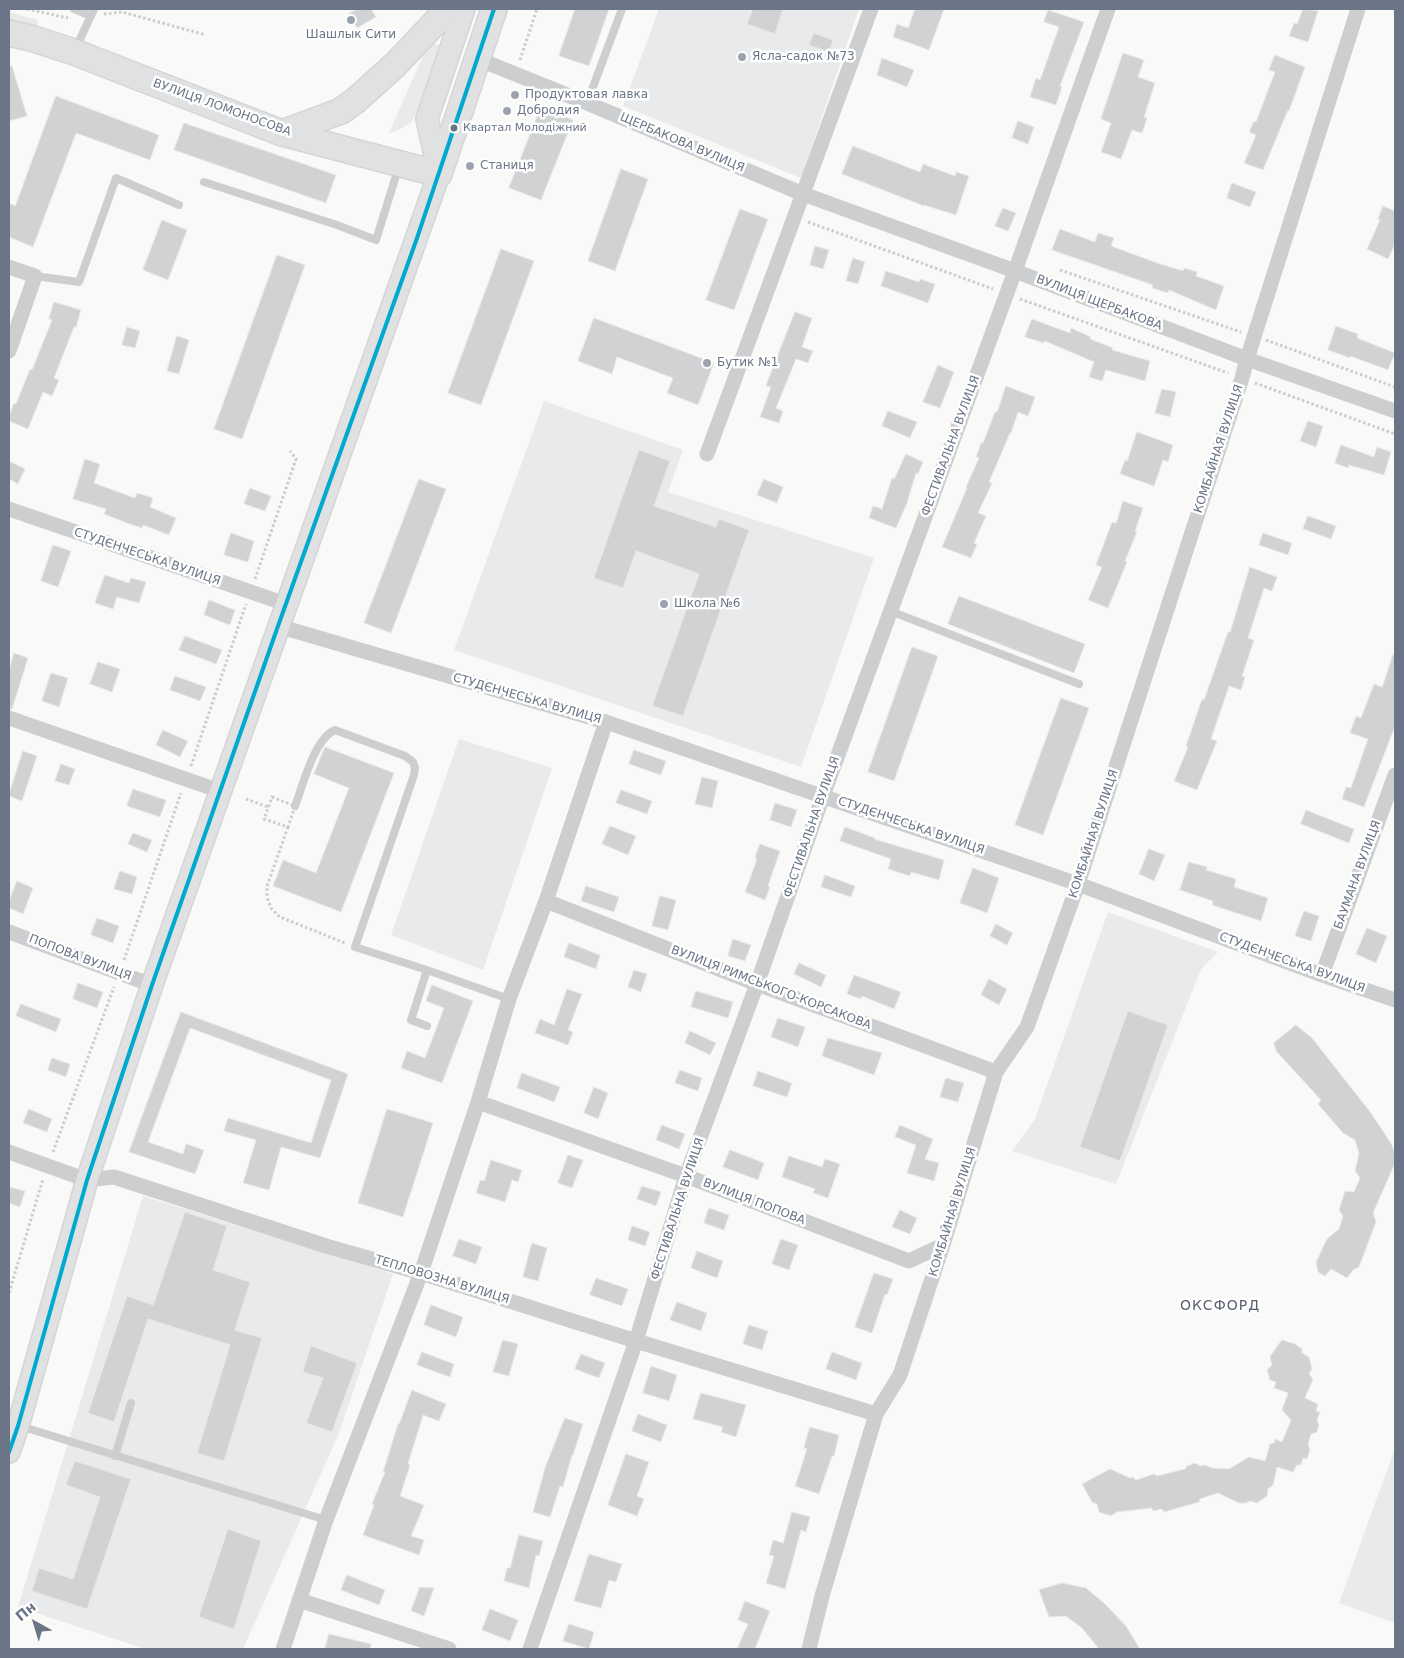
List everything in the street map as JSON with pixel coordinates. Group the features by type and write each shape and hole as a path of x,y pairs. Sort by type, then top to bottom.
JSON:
{"main road":[{"path":"282,133 341,111 355,101 406,54 448,9"},
{"path":"439,174 494,9"},
{"name":"ВУЛИЦЯ ЛОМОНОСОВА","path":"9,33 74,52 282,133 439,174"}],"street":[{"path":"9,1452 87,1180 152,985 439,174 427,119 464,9"},
{"path":"707,454 871,9"},
{"name":"ФЕСТИВАЛЬНА ВУЛИЦЯ","path":"530,1649 636,1341 686,1176 757,984 822,796 1015,271 1108,9"},
{"name":"КОМБАЙНАЯ ВУЛИЦЯ","path":"809,1649 822,1596 876,1414 900,1375 943,1246 996,1072 1027,1027 1078,884 1242,378 1358,9"},
{"name":"ЩЕРБАКОВА ВУЛИЦЯ","path":"478,59 803,194"},
{"name":"ВУЛИЦЯ ЩЕРБАКОВА","path":"803,194 1015,271 1247,359 1395,411"},
{"path":"9,267 35,276 9,351"},
{"name":"СТУДЄНЧЕСЬКА ВУЛИЦЯ","path":"9,509 286,604"},
{"name":"СТУДЄНЧЕСЬКА ВУЛИЦЯ","path":"278,626 606,722 1078,884 1322,975 1395,1000"},
{"path":"9,718 220,791"},
{"path":"283,1649 326,1520 421,1273 478,1102 509,999 546,902 606,722"},
{"name":"БАУМАНА ВУЛИЦЯ","path":"1322,975 1395,775"},
{"name":"ВУЛИЦЯ РИМСЬКОГО-КОРСАКОВА","path":"546,902 757,984 996,1072"},
{"name":"ПОПОВА ВУЛИЦЯ","path":"9,932 152,985"},
{"name":"ВУЛИЦЯ ПОПОВА","path":"478,1102 686,1176 909,1261 943,1246"},
{"name":"ТЕПЛОВОЗНА ВУЛИЦЯ","path":"9,1152 87,1180 114,1177 326,1246 421,1273 876,1414"},
{"path":"299,1600 449,1649"}],"lane":[{"path":"74,9 93,12 74,52"},
{"path":"587,103 622,9"},
{"path":"204,182 337,225 376,240 399,164"},
{"path":"35,276 78,282 116,178 179,205"},
{"path":"890,611 1079,684"},
{"path":"296,806 316,750 322,739 335,730 405,756 413,762 415,768 414,775 354,947 509,999"},
{"path":"427,970 411,1020 427,1026"},
{"path":"115,1456 131,1403"},
{"path":"18,1426 326,1520"}],"path":[{"path":"27,9 67,18 93,12 122,12 206,35"},
{"path":"515,74 537,9"},
{"path":"794,217 1395,434"},
{"path":"1058,269 1255,336 1395,387"},
{"path":"9,1293 47,1166 119,972 296,459 290,451"},
{"path":"288,828 264,819 272,797 296,806 267,886 267,896 271,908 280,917 354,947"},
{"path":"246,799 268,807"}],"shaded area":[{"name":"Ясла-садок №73","path":"659,9 859,9 801,178 623,106"},
{"path":"9,12 38,20 37,26 34,28 9,21"},
{"path":"429,42 443,46 422,105 418,114 411,122 399,130 389,133"},
{"name":"Школа №6","path":"544,401 683,450 668,492 874,558 801,767 454,650"},
{"path":"558,427 615,446 560,598 501,578"},
{"path":"459,739 552,768 483,970 391,935"},
{"path":"1108,912 1218,952 1201,969 1116,1184 1012,1151 1035,1119"},
{"path":"143,1196 393,1274 339,1433 243,1649 145,1649 18,1607"},
{"path":"1395,1448 1395,1623 1339,1603"}],"building":[{"path":"357,9 371,9 376,17 357,28 349,14"},
{"path":"575,9 609,9 589,66 559,56"},
{"path":"753,9 783,9 775,34 747,24"},
{"path":"915,9 944,9 929,50 893,37 897,24 908,28"},
{"path":"1303,9 1318,11 1308,42 1289,36 1294,23 1297,24"},
{"path":"1048,10 1084,22 1060,86 1062,87 1056,105 1030,97 1036,78 1040,80 1059,27 1044,22"},
{"path":"814,33 833,40 829,52 809,45"},
{"path":"1123,53 1144,60 1138,77 1155,83 1144,117 1147,118 1142,133 1132,130 1121,159 1101,152 1111,123 1101,119"},
{"path":"1275,55 1305,67 1289,111 1263,170 1244,163 1256,135 1249,132 1254,121 1256,122 1275,72 1269,70"},
{"path":"882,58 914,70 907,87 877,75"},
{"path":"12,66 27,116 9,121 9,67"},
{"path":"56,96 159,135 150,160 76,133 33,247 9,237 9,203 15,206"},
{"path":"541,107 573,120 541,200 509,188"},
{"path":"1018,121 1034,127 1028,144 1012,138"},
{"path":"184,123 336,175 326,203 174,150"},
{"path":"853,146 920,172 923,164 955,176 956,172 969,176 956,215 924,206 842,174"},
{"path":"621,169 648,179 615,271 588,261"},
{"path":"1232,183 1256,192 1250,207 1227,198"},
{"path":"1383,206 1395,211 1395,244 1388,259 1367,249 1380,220 1378,219"},
{"path":"1003,208 1016,213 1008,231 995,226"},
{"path":"740,209 768,219 734,310 706,300"},
{"path":"162,220 187,230 168,280 143,270"},
{"path":"1060,229 1095,242 1098,233 1114,238 1111,246 1183,271 1184,268 1197,272 1196,276 1224,286 1216,310 1169,290 1168,293 1152,288 1153,285 1052,250"},
{"path":"815,246 829,250 823,269 810,265"},
{"path":"501,249 534,261 481,405 448,393"},
{"path":"277,255 305,265 242,439 214,429"},
{"path":"853,258 865,262 858,284 846,281"},
{"path":"886,271 919,282 920,279 935,284 928,303 881,286"},
{"path":"54,302 81,310 76,327 74,327 54,378 59,380 52,396 43,392 28,429 9,421 9,416 30,369 32,370 52,320 49,319"},
{"path":"795,312 812,318 802,347 813,351 808,363 796,359 776,408 783,411 779,423 760,417 771,387 766,386"},
{"path":"594,318 714,363 698,405 667,393 673,378 617,357 612,374 578,361"},
{"path":"1032,319 1070,333 1071,328 1091,337 1090,339 1113,348 1112,350 1150,361 1145,381 1106,370 1102,381 1089,377 1094,362 1045,341 1044,343 1025,337"},
{"path":"1336,326 1358,334 1357,338 1395,353 1388,370 1328,350"},
{"path":"127,327 140,331 135,348 122,345"},
{"path":"177,336 189,340 179,374 167,371"},
{"path":"938,365 954,372 940,408 923,402"},
{"path":"1006,386 1035,397 1028,416 1018,412 1011,433 989,482 992,483 978,513 986,516 974,543 977,544 971,558 942,547 979,458 976,457 981,443 983,443 995,412 997,412"},
{"path":"1162,389 1176,392 1170,417 1155,413"},
{"path":"888,411 917,422 910,438 882,426"},
{"path":"1308,421 1323,426 1316,447 1300,441"},
{"path":"1137,432 1173,445 1168,462 1163,460 1154,486 1120,474 1125,460 1127,461"},
{"path":"1341,445 1374,457 1377,447 1391,452 1384,475 1349,465 1348,468 1335,463"},
{"path":"639,450 670,461 654,506 716,527 719,519 749,530 683,716 652,706 699,574 636,551 623,588 594,578"},
{"path":"906,454 923,462 918,474 916,473 907,503 896,528 869,518 873,506 882,509 892,478 894,479"},
{"path":"85,459 100,464 94,483 135,498 137,493 153,498 150,507 176,518 169,535 143,525 142,528 127,523 104,514 106,509 73,499"},
{"path":"9,461 25,469 18,484 9,479"},
{"path":"419,479 446,489 391,633 364,623"},
{"path":"764,479 783,487 777,503 757,495"},
{"path":"250,488 271,496 265,511 244,504"},
{"path":"1123,501 1143,508 1135,531 1137,532 1125,561 1127,562 1108,608 1088,600 1102,567 1096,565 1112,522 1116,523"},
{"path":"1308,516 1336,526 1331,539 1303,529"},
{"path":"231,533 254,541 248,562 224,555"},
{"path":"1263,533 1292,543 1288,555 1259,545"},
{"path":"53,545 71,551 58,587 41,581"},
{"path":"1250,567 1277,577 1272,591 1264,588 1248,638 1254,640 1242,676 1245,677 1241,690 1229,686 1211,739 1217,741 1197,790 1174,781 1188,747 1186,746 1202,699 1204,700 1228,632 1230,632"},
{"path":"105,575 129,583 131,578 146,582 139,603 117,597 113,609 95,603"},
{"path":"959,596 1085,644 1074,673 948,624"},
{"path":"209,600 235,610 230,625 204,615"},
{"path":"185,636 222,650 216,664 179,650"},
{"path":"912,647 938,656 894,781 868,772"},
{"path":"14,653 28,658 12,709 9,709 9,670"},
{"path":"1393,655 1395,655 1395,726 1364,807 1342,799 1346,787 1351,788 1368,739 1350,733 1356,716 1361,718 1374,684 1382,687"},
{"path":"98,662 120,669 112,692 90,684"},
{"path":"51,673 68,678 59,707 42,701"},
{"path":"175,676 206,687 200,701 170,690"},
{"path":"1061,698 1089,708 1043,835 1015,825"},
{"path":"163,730 188,741 180,757 156,745"},
{"path":"325,747 394,773 341,912 273,886 283,860 316,873 349,788 314,774"},
{"path":"634,750 666,761 661,775 629,764"},
{"path":"23,751 37,756 22,801 9,796 9,794"},
{"path":"61,764 75,769 69,785 55,781"},
{"path":"702,777 718,781 712,808 695,804"},
{"path":"133,789 166,800 160,817 127,806"},
{"path":"621,790 652,801 647,814 616,803"},
{"path":"775,803 797,810 791,827 770,820"},
{"path":"1306,810 1354,829 1349,843 1301,824"},
{"path":"610,826 636,836 628,855 602,844"},
{"path":"845,827 874,839 944,860 939,880 911,872 910,876 888,869 891,859 840,841"},
{"path":"133,833 152,840 147,852 128,844"},
{"path":"760,844 780,851 765,900 745,892 757,859 755,858"},
{"path":"1149,849 1165,855 1154,881 1139,874"},
{"path":"1189,862 1207,867 1206,870 1236,879 1234,887 1268,898 1261,921 1212,905 1213,901 1180,890"},
{"path":"973,868 999,878 987,913 960,903"},
{"path":"120,871 137,877 132,894 114,889"},
{"path":"825,875 855,886 851,897 821,887"},
{"path":"17,881 33,888 23,914 9,908 9,901"},
{"path":"586,886 619,897 614,912 581,901"},
{"path":"660,896 676,900 668,930 652,926"},
{"path":"1304,911 1319,916 1311,941 1295,936"},
{"path":"97,918 119,926 113,943 91,935"},
{"path":"996,924 1013,933 1007,945 990,936"},
{"path":"1367,928 1387,936 1376,963 1356,954"},
{"path":"733,939 751,945 745,961 728,956"},
{"path":"569,943 600,955 596,969 564,957"},
{"path":"799,963 826,975 821,987 794,974"},
{"path":"634,970 647,974 641,992 628,987"},
{"path":"854,975 901,992 894,1009 862,996 861,999 847,994"},
{"path":"989,979 1007,989 999,1005 981,995"},
{"path":"78,983 103,992 97,1008 73,999"},
{"path":"432,985 473,1001 442,1083 401,1068 407,1051 425,1058 444,1008 426,1001"},
{"path":"567,989 582,994 568,1030 573,1032 568,1045 535,1033 540,1019 554,1025"},
{"path":"696,991 733,1002 728,1018 691,1007"},
{"path":"21,1004 61,1019 56,1032 16,1016"},
{"path":"1128,1011 1168,1025 1120,1161 1080,1147"},
{"path":"181,1012 348,1074 320,1158 281,1147 269,1190 243,1183 256,1140 224,1131 228,1118 311,1143 331,1080 190,1028 148,1142 183,1154 186,1144 204,1150 195,1174 129,1152"},
{"path":"778,1018 805,1027 798,1047 771,1037"},
{"path":"1296,1025 1312,1038 1371,1113 1392,1145 1395,1154 1395,1163 1373,1213 1376,1222 1359,1267 1353,1270 1347,1278 1331,1269 1325,1276 1318,1272 1316,1262 1327,1239 1339,1229 1343,1216 1339,1210 1345,1191 1354,1192 1360,1178 1355,1171 1359,1153 1355,1140 1343,1133 1318,1104 1321,1100 1276,1051 1274,1043"},
{"path":"690,1031 716,1043 710,1055 685,1043"},
{"path":"828,1038 882,1053 874,1075 822,1056"},
{"path":"52,1058 70,1064 66,1077 48,1070"},
{"path":"680,1070 702,1078 698,1091 675,1083"},
{"path":"758,1071 792,1083 787,1097 753,1086"},
{"path":"522,1073 560,1087 554,1102 517,1088"},
{"path":"946,1078 964,1083 958,1102 940,1097"},
{"path":"594,1087 608,1093 598,1119 584,1113"},
{"path":"29,1109 52,1119 47,1132 23,1123"},
{"path":"387,1109 433,1123 403,1217 358,1203"},
{"path":"662,1125 685,1134 679,1149 656,1140"},
{"path":"900,1125 933,1139 925,1159 939,1163 934,1181 907,1173 916,1145 895,1137"},
{"path":"730,1150 764,1163 758,1180 723,1167"},
{"path":"568,1155 583,1160 572,1188 558,1183"},
{"path":"789,1156 822,1167 825,1159 840,1164 828,1198 813,1193 815,1189 782,1177"},
{"path":"491,1160 522,1170 518,1182 512,1180 505,1202 476,1193 480,1180 484,1181"},
{"path":"642,1186 661,1192 656,1206 637,1199"},
{"path":"9,1187 25,1191 20,1207 9,1203"},
{"path":"709,1208 729,1215 724,1230 704,1223"},
{"path":"900,1210 917,1218 910,1234 892,1227"},
{"path":"185,1212 227,1226 213,1270 250,1282 235,1330 262,1338 224,1461 197,1453 230,1345 148,1319 114,1422 88,1413 127,1296 153,1305"},
{"path":"632,1226 650,1232 645,1246 628,1240"},
{"path":"459,1239 482,1247 476,1264 453,1256"},
{"path":"781,1239 798,1245 789,1270 772,1264"},
{"path":"532,1243 547,1248 538,1281 523,1277"},
{"path":"697,1251 723,1261 717,1278 691,1268"},
{"path":"874,1273 893,1279 887,1295 885,1294 872,1333 855,1327"},
{"path":"596,1278 628,1289 622,1306 590,1295"},
{"path":"677,1302 707,1313 701,1331 670,1320"},
{"path":"431,1305 463,1317 456,1337 424,1325"},
{"path":"749,1325 768,1331 762,1350 743,1344"},
{"path":"503,1340 518,1344 509,1376 493,1372"},
{"path":"1282,1340 1295,1344 1302,1349 1302,1353 1309,1357 1312,1369 1309,1374 1313,1379 1305,1398 1318,1404 1316,1411 1320,1412 1317,1420 1319,1425 1317,1432 1311,1434 1308,1445 1310,1450 1307,1459 1303,1458 1301,1465 1297,1465 1293,1472 1277,1467 1273,1485 1268,1489 1267,1496 1257,1503 1250,1501 1239,1503 1218,1493 1200,1499 1199,1502 1164,1512 1162,1509 1153,1511 1152,1508 1117,1512 1111,1516 1099,1512 1097,1504 1092,1502 1082,1484 1110,1469 1130,1478 1133,1477 1136,1480 1154,1474 1157,1476 1185,1469 1187,1466 1195,1463 1200,1466 1205,1465 1212,1468 1229,1469 1249,1457 1265,1461 1270,1444 1274,1443 1275,1439 1282,1442 1291,1420 1282,1410 1288,1393 1274,1388 1276,1382 1270,1380 1267,1370 1272,1365 1270,1357"},
{"path":"311,1346 357,1363 332,1432 306,1423 323,1378 303,1372"},
{"path":"422,1352 454,1364 450,1377 417,1365"},
{"path":"832,1352 862,1363 856,1380 826,1369"},
{"path":"581,1354 605,1363 599,1378 575,1369"},
{"path":"651,1366 677,1375 669,1401 643,1393"},
{"path":"412,1390 446,1404 439,1421 423,1415 400,1496 424,1505 411,1536 424,1540 419,1555 363,1535 374,1505 372,1504 385,1472 383,1472 398,1424"},
{"path":"701,1393 746,1405 736,1437 721,1432 723,1427 693,1419"},
{"path":"638,1414 667,1425 661,1442 632,1431"},
{"path":"565,1418 583,1424 563,1487 560,1486 550,1517 533,1512 545,1468"},
{"path":"810,1427 839,1435 834,1456 832,1456 819,1494 795,1486 807,1449 804,1448"},
{"path":"626,1454 649,1462 637,1496 644,1499 637,1516 608,1505"},
{"path":"75,1461 131,1479 87,1609 32,1591 39,1568 73,1579 100,1497 66,1485"},
{"path":"792,1512 810,1517 806,1532 801,1530 785,1589 766,1583 774,1556 769,1555 773,1540 783,1543"},
{"path":"228,1529 261,1541 234,1629 199,1617"},
{"path":"519,1535 543,1541 539,1556 536,1555 529,1588 504,1581 507,1568 510,1568"},
{"path":"589,1554 622,1564 616,1582 609,1580 601,1608 574,1601"},
{"path":"347,1575 385,1590 379,1605 341,1590"},
{"path":"1062,1583 1086,1588 1105,1604 1126,1626 1140,1649 1099,1649 1082,1628 1066,1616 1049,1617 1039,1590"},
{"path":"420,1587 434,1588 424,1616 411,1611"},
{"path":"745,1601 770,1611 755,1649 737,1649 748,1624 738,1620"},
{"path":"490,1609 518,1620 510,1641 482,1630"},
{"path":"569,1624 594,1632 589,1649 563,1641"},
{"path":"329,1634 371,1644 370,1649 325,1649"}],"transit line":[{"path":"9,1452 87,1180 152,985 416,241 494,9"}],"place":[{"name":"Шашлык Сити","path":"351,20"},
{"name":"Ясла-садок №73","path":"742,57"},
{"name":"Продуктовая лавка","path":"515,95"},
{"name":"Добродия","path":"507,111"},
{"name":"Квартал Молодіжний","path":"454,128"},
{"name":"Станиця","path":"470,166"},
{"name":"Бутик №1","path":"707,363"},
{"name":"Школа №6","path":"664,604"}],"district":[{"name":"ОКСФОРД","path":"1220,1306"}]}
